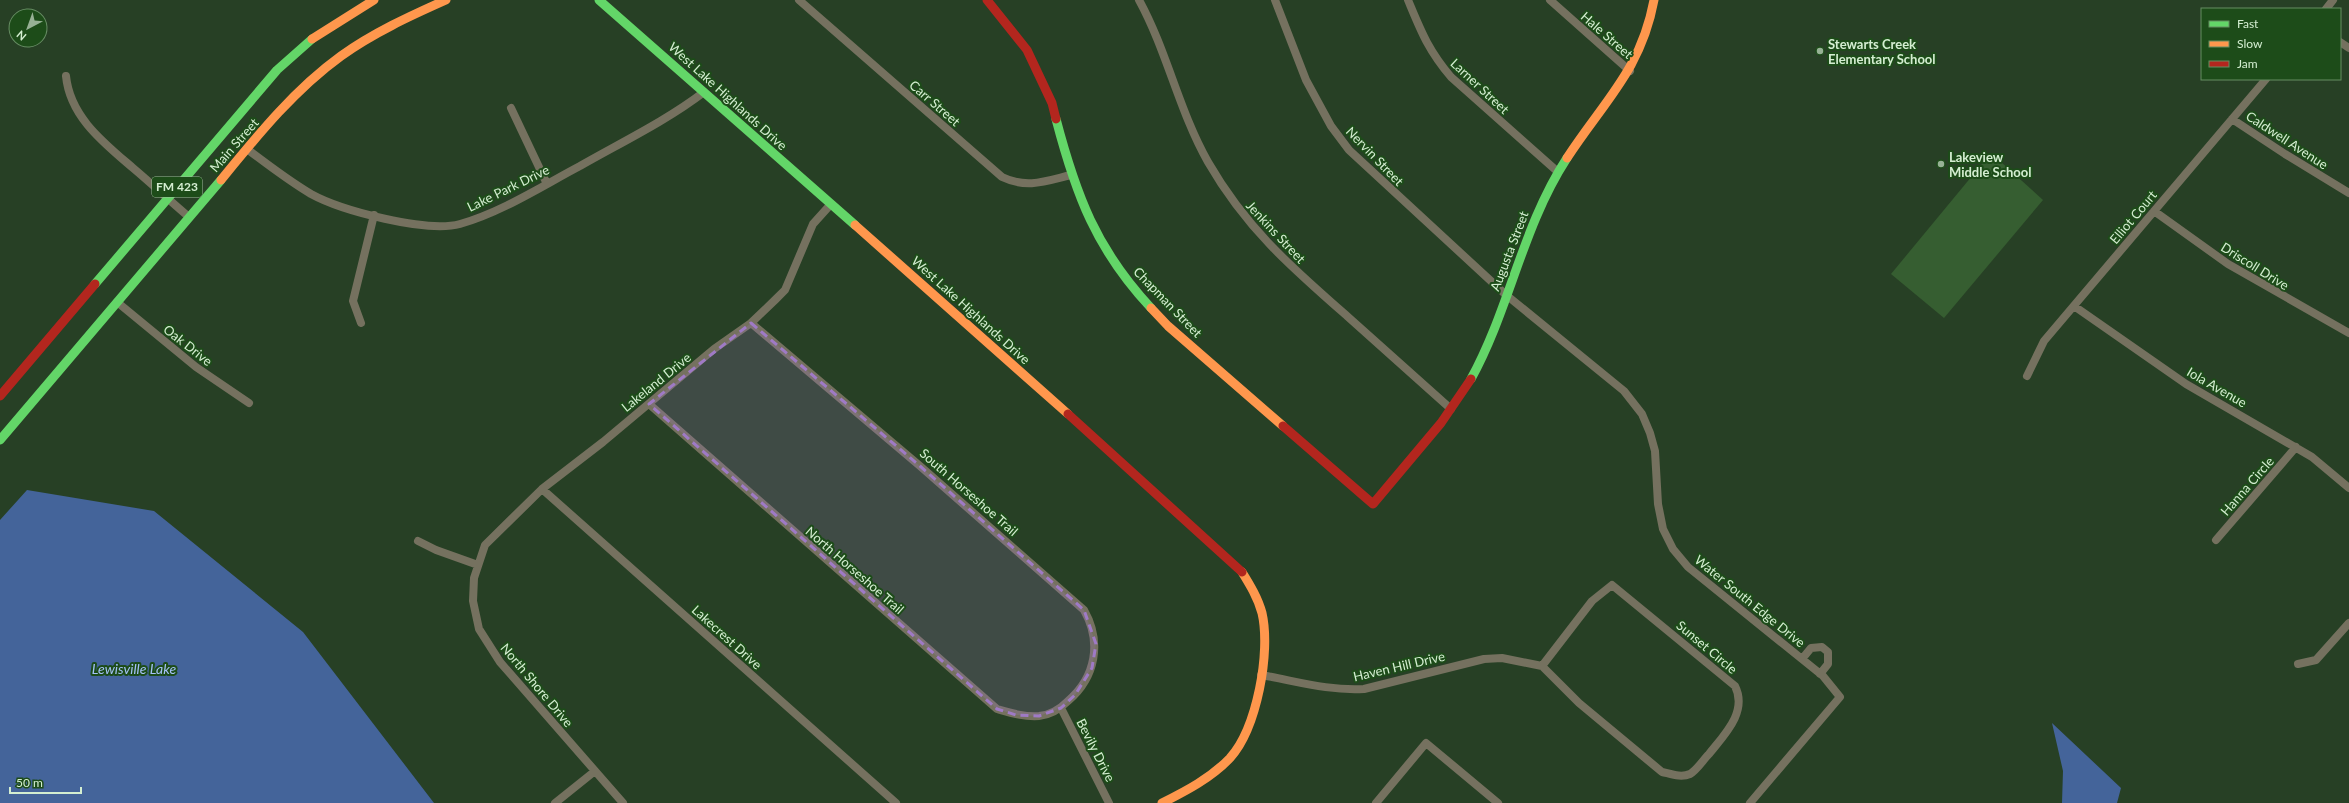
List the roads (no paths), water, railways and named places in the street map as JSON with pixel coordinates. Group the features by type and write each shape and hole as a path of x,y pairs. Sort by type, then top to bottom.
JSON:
{"street":[{"name":"Main Street","path":"0,396 277,70 317,35 374,0"},
{"name":"Main Street","path":"0,440 247,149 298,93 326,67 355,45 397,22 446,0"},
{"name":"West Lake Highlands Drive","path":"599,0 940,299 1239,568 1258,602 1263,620 1264,638 1261,675 1252,713 1237,748 1205,779 1162,803"},
{"name":"Carr Street","path":"799,0 1002,177 1016,184 1032,183 1071,175"},
{"name":"Chapman Street","path":"987,0 1027,50 1045,87 1058,121 1071,175 1104,248 1136,292 1168,326 1373,504"},
{"name":"Jenkins Street","path":"1139,0 1151,22 1190,123 1208,161 1245,218 1282,259 1451,409"},
{"name":"Nervin Street","path":"1275,0 1306,80 1331,126 1349,150 1506,294"},
{"name":"Larner Street","path":"1408,0 1418,28 1437,61 1450,77 1558,172"},
{"name":"Hale Street","path":"1550,0 1630,71"},
{"name":"Augusta Street","path":"1373,504 1412,460 1451,409 1471,378 1492,337 1529,229 1558,172 1630,71 1648,35 1654,0"},
{"path":"2327,8 2334,0"},
{"path":"66,76 73,104 88,127 189,217"},
{"name":"Elliot Court","path":"2027,376 2044,341 2265,80"},
{"name":"Lake Park Drive","path":"247,149 311,194 347,209 426,225 445,226 459,224 491,212 547,184 680,110 704,92"},
{"path":"511,108 547,184"},
{"name":"Caldwell Avenue","path":"2232,119 2285,154 2349,193"},
{"name":"Lakeland Drive","path":"478,565 486,545 542,489 649,404 714,349 751,323 785,290 813,224 831,204"},
{"name":"Driscoll Drive","path":"2154,211 2228,264 2349,333"},
{"path":"361,324 353,301 374,215"},
{"name":"Water South Edge Drive","path":"1506,294 1624,391 1642,414 1650,433 1655,451 1658,504 1663,529 1673,549 1688,567 1820,674 1840,697 1750,803"},
{"name":"Oak Drive","path":"117,302 196,367 249,403"},
{"name":"Iola Avenue","path":"2074,306 2186,384 2296,447 2349,488"},
{"name":"South Horseshoe Trail","path":"751,323 920,466 1084,610 1091,623 1096,644 1092,668 1088,679 1076,695 1061,708"},
{"name":"North Horseshoe Trail","path":"649,404 997,708 1016,715 1039,716 1061,708"},
{"name":"Hanna Circle","path":"2216,540 2296,447"},
{"name":"Lakecrest Drive","path":"542,489 896,803"},
{"path":"418,541 436,550 478,565"},
{"name":"North Shore Drive","path":"478,565 474,578 473,601 479,629 485,640 500,662 623,803"},
{"name":"Sunset Circle","path":"1612,585 1735,686 1740,696 1738,708 1730,727 1699,766 1689,774 1677,776 1662,772 1579,704 1542,666 1592,601 1612,585"},
{"path":"2298,664 2316,660 2349,623"},
{"path":"1802,659 1812,648 1822,647 1828,652 1828,664 1820,674"},
{"name":"Haven Hill Drive","path":"1261,675 1323,688 1347,690 1364,689 1484,659 1502,658 1542,666"},
{"name":"Bevily Drive","path":"1061,708 1109,803"},
{"path":"1376,803 1426,743 1498,803"},
{"path":"555,803 595,771"}],"water":[{"name":"Lewisville Lake","path":"27,490 154,511 303,632 434,803 0,803 0,520"},
{"path":"2052,723 2121,788 2117,803 2062,803 2063,771"}],"place":[{"name":"Stewarts Creek Elementary School","path":"1820,51"},
{"name":"Lakeview Middle School","path":"1941,164"}]}
